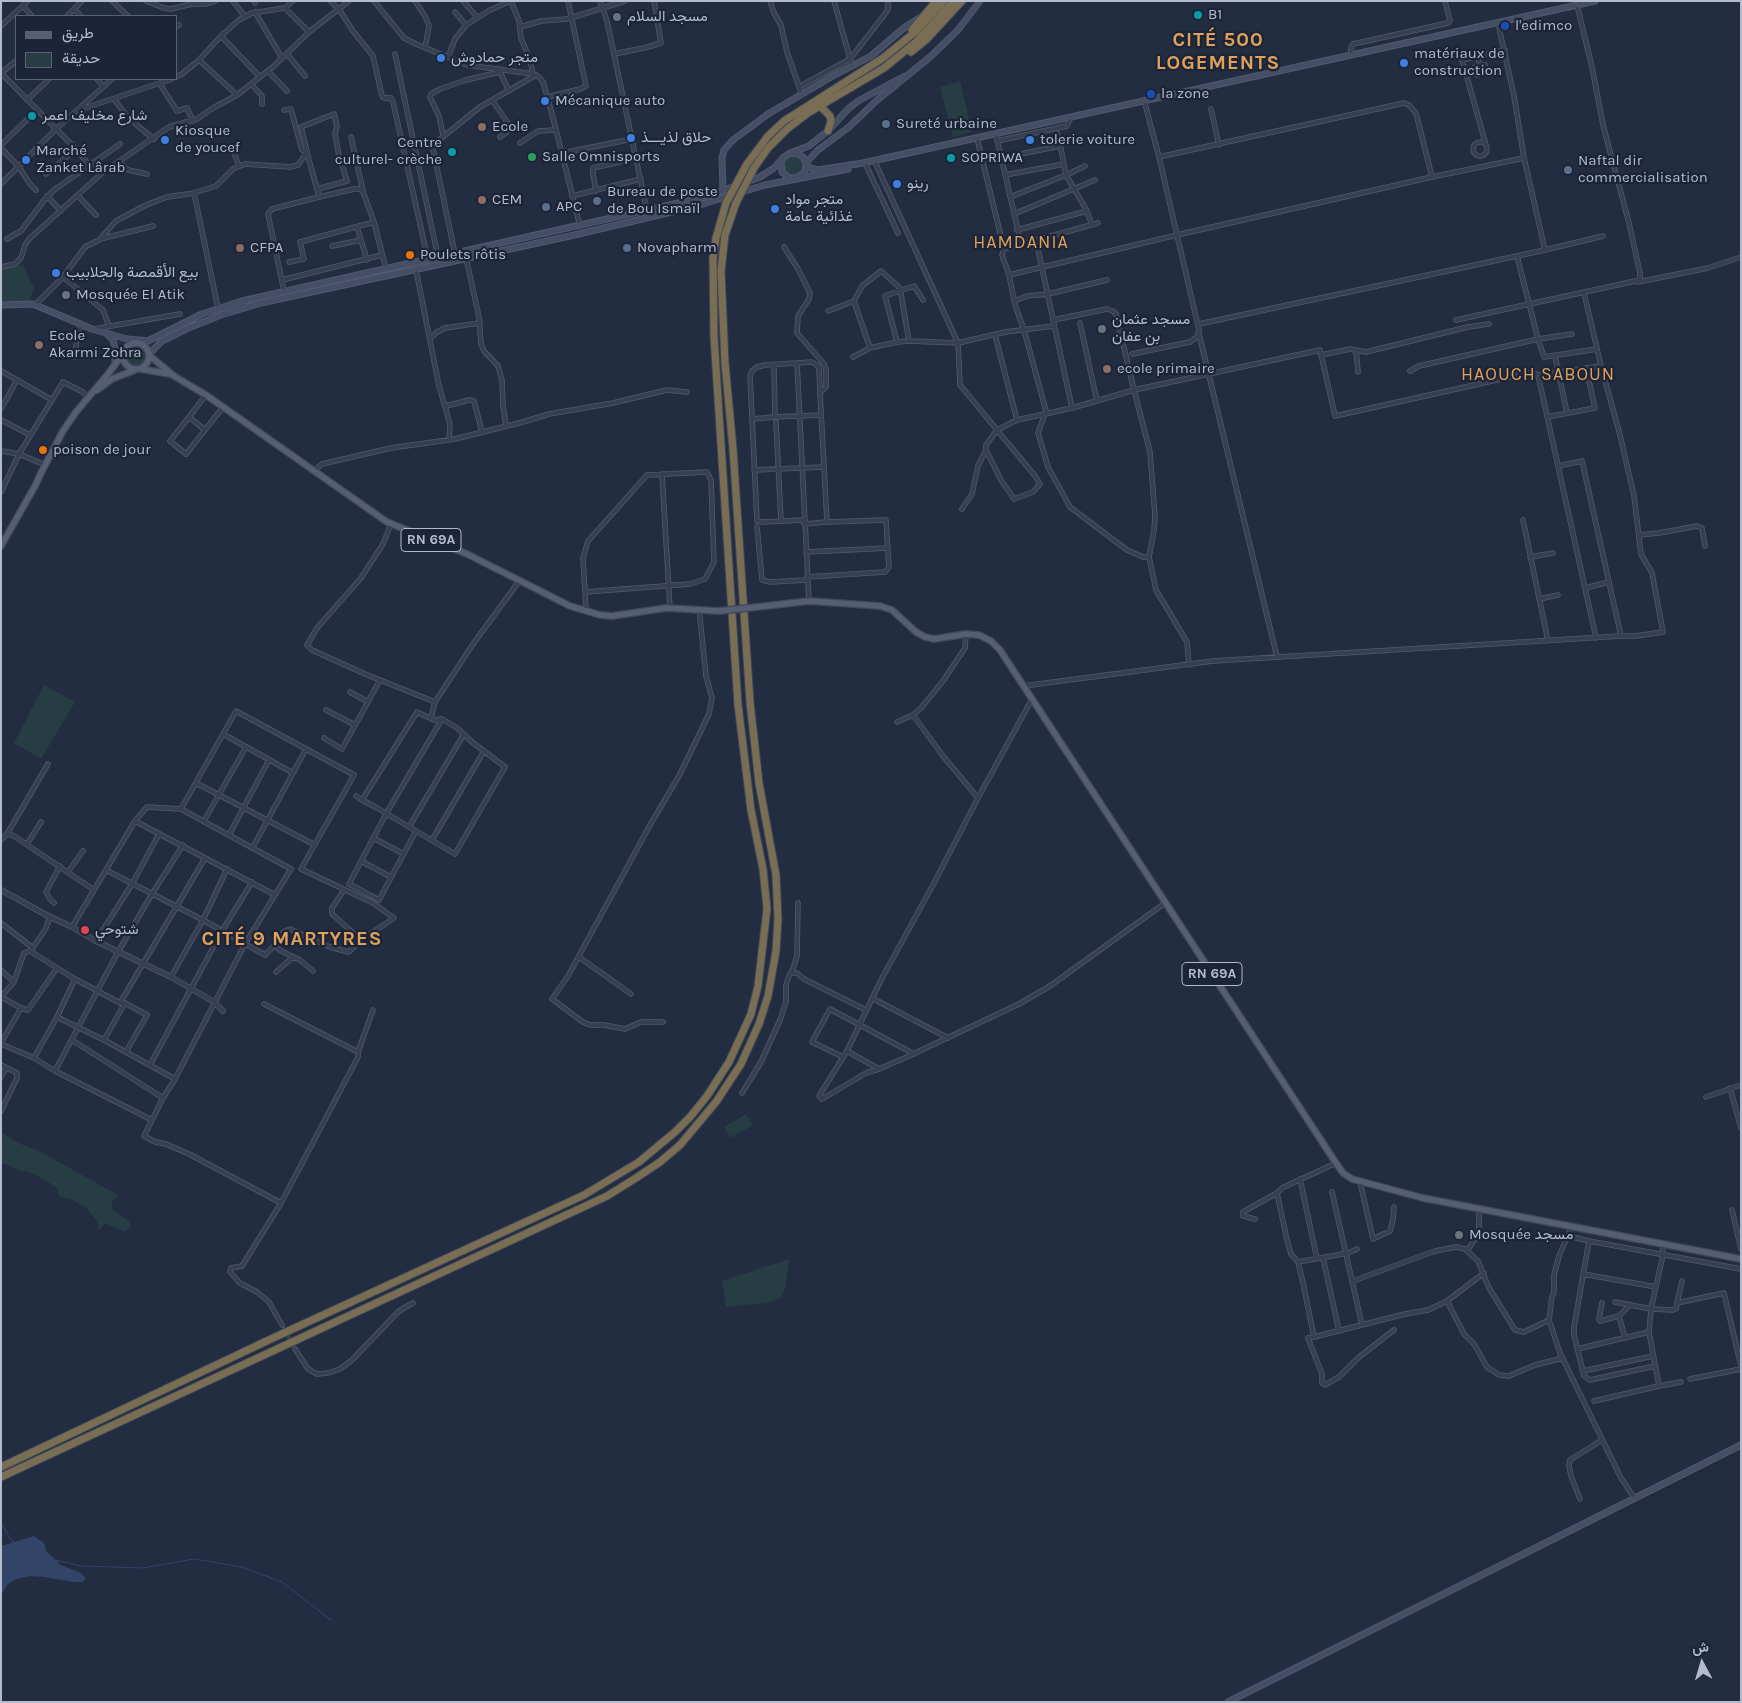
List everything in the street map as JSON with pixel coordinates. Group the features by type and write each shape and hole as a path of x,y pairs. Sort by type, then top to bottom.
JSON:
{"highway":[{"path":"896,48 936,1"},
{"path":"1,1467 273,1338 584,1195 640,1162 675,1132 707,1096 729,1062 751,1014 758,986 767,908 763,869 751,810 738,705 714,337 713,258 716,238 726,203 768,136 792,114 858,75 896,48 915,32 944,1"},
{"path":"1,1477 607,1196 660,1162 680,1145 725,1090 741,1064 759,1024 768,996 776,951 778,919 776,875 759,784 750,702 734,458 725,363 721,271 725,235 750,166 758,160 775,140 801,118 884,68 916,42 954,1"},
{"path":"864,80 882,73 916,48 927,39 962,1"},
{"path":"820,106 830,116 831,121 828,131"}],"main road":[{"path":"782,159 780,166 784,174 789,178 796,178 804,173 806,163 818,150 849,127 876,101 914,71 958,30 980,1"},
{"path":"89,396 112,379 147,365 150,355 160,343 200,323 237,310 693,208 765,185 831,173 874,160 1595,1"},
{"path":"723,190 722,155 733,140 768,114 871,56 905,27 925,14"},
{"path":"1,546 3,538 36,486 45,465 64,431 130,345 148,341 218,308 284,291 647,211 723,190 760,177 774,168 790,153 809,146 828,131 858,101 914,71"},
{"path":"790,153 803,157 810,168 818,170 864,163"},
{"path":"1,304 30,303 81,325 144,346 150,355"},
{"path":"99,331 109,336 115,349 114,365"},
{"path":"127,340 148,341"},
{"path":"115,349 123,355 129,368 139,369"},
{"name":"RN 69A","path":"150,355 174,376"},
{"name":"RN 69A","path":"139,369 165,372 206,395 391,524 467,554 570,606 612,616 670,608 719,611 809,601 880,606 892,610 916,632 925,637 934,639 966,634 979,635 991,641 1000,650 1343,1173 1360,1182 1423,1198 1741,1259"},
{"path":"1228,1702 1741,1445"}],"street":[{"path":"1,26 28,1"},
{"path":"68,15 82,1"},
{"path":"112,1 127,15"},
{"path":"146,1 164,8 171,8 215,1"},
{"path":"233,1 245,17"},
{"path":"178,76 199,60 239,20 255,12 285,8 293,1"},
{"path":"330,1 339,9 353,31 373,56 382,96 384,98 391,98 393,102 428,260"},
{"path":"1,267 15,264 21,258 29,239 100,174 173,125 192,121 237,96 268,71 309,32 349,1"},
{"path":"374,1 404,38 467,65 534,75 543,82 580,226"},
{"path":"416,1 429,26 425,48"},
{"path":"463,1 477,17"},
{"path":"496,1 500,5"},
{"path":"448,57 455,39 466,25 477,17 511,1 534,75"},
{"path":"547,97 580,90 586,86 568,1"},
{"path":"600,1 614,54 647,211"},
{"path":"520,26 540,21 571,18 626,1"},
{"path":"614,54 661,43 654,1"},
{"path":"770,1 781,25 787,52 802,95"},
{"path":"834,1 852,66"},
{"path":"799,87 850,58 885,14 888,9 888,1"},
{"path":"1351,55 1353,44 1448,23 1450,21 1446,1"},
{"path":"22,6 31,15"},
{"path":"1577,6 1592,67 1603,125 1629,223 1640,273 1638,282"},
{"path":"285,8 309,32"},
{"path":"74,9 80,15"},
{"path":"255,12 282,58"},
{"path":"455,12 466,25"},
{"path":"1498,23 1514,96 1524,158 1545,250"},
{"path":"221,36 260,77"},
{"path":"1486,145 1462,60 1505,50"},
{"path":"287,54 305,76"},
{"path":"395,54 439,258"},
{"path":"1478,56 1480,66 1475,67 1477,75 1482,74"},
{"path":"199,60 237,96"},
{"path":"15,62 1,73 76,149 90,166 100,174"},
{"path":"500,70 509,91"},
{"path":"443,135 439,116 430,97 431,94 440,89 500,70"},
{"path":"268,71 287,91"},
{"path":"455,254 433,149 434,144 480,107 534,75"},
{"path":"27,100 48,80"},
{"path":"98,80 103,86"},
{"path":"1,184 56,129 111,80"},
{"path":"77,110 170,80"},
{"path":"160,84 177,111 187,108 192,121"},
{"path":"251,84 262,96 262,104"},
{"path":"114,99 125,114 154,139"},
{"path":"492,100 510,126 508,131 500,137"},
{"path":"1144,100 1277,657"},
{"path":"1159,157 1404,104 1409,105 1416,114 1432,177"},
{"path":"284,110 291,109 302,150 307,152"},
{"path":"1211,109 1219,145"},
{"path":"36,190 1,146 37,110"},
{"path":"317,189 347,181 339,156 335,133 337,126 334,114 301,127 319,197"},
{"path":"998,141 1068,126 1071,117"},
{"path":"1053,121 1055,129"},
{"path":"1041,124 1043,132"},
{"path":"520,143 538,131 556,130"},
{"path":"996,134 1021,244"},
{"path":"1058,134 1066,176 1087,211 1092,225"},
{"path":"351,137 363,192 374,222 386,269"},
{"path":"977,138 1004,249 1002,255 1009,275 1008,279 1046,411 1038,433 1048,467 1070,507 1127,550 1143,557 1149,557"},
{"path":"562,153 632,139"},
{"path":"7,239 20,231 47,196 54,190 120,144"},
{"path":"1001,158 1060,146"},
{"path":"232,148 239,166"},
{"path":"46,174 76,149"},
{"path":"100,240 116,221 146,205 167,197 194,193 216,186 233,169 239,166 251,163 267,166 291,166 298,164 307,152"},
{"path":"1009,275 1432,177 1524,158"},
{"path":"874,160 958,343 960,385 1040,484 1034,492 1014,499 1001,480 986,450"},
{"path":"596,191 593,168 624,161"},
{"path":"118,162 128,170 146,174"},
{"path":"864,163 898,233"},
{"path":"1005,175 1064,164"},
{"path":"1010,197 1066,176 1085,166"},
{"path":"572,196 641,179"},
{"path":"1014,214 1096,180"},
{"path":"284,291 268,214 272,209 319,197 357,189 363,192"},
{"path":"194,193 218,308"},
{"path":"47,196 61,211"},
{"path":"78,196 96,215"},
{"path":"1017,230 1087,211"},
{"path":"289,262 304,259 300,242 374,222"},
{"path":"1004,249 1098,223"},
{"path":"35,305 63,277 85,247 100,240 153,226"},
{"path":"357,228 367,260"},
{"path":"1199,324 1603,236"},
{"path":"332,246 361,240"},
{"path":"1036,240 1072,408"},
{"path":"784,247 798,268 810,293 809,299 798,316 797,330 799,336 824,364 826,369 826,387 820,393"},
{"path":"15,253 22,252"},
{"path":"282,280 382,255"},
{"path":"1517,256 1544,357 1597,349"},
{"path":"1456,320 1708,268 1741,257"},
{"path":"466,258 480,323 481,344 484,352 498,366 502,380 506,426"},
{"path":"416,270 439,386 451,428 449,440"},
{"path":"828,311 854,301 862,286 881,271 901,290 909,341"},
{"path":"63,277 103,310 109,326"},
{"path":"1014,301 1027,296 1048,294 1107,280"},
{"path":"897,342 885,296 914,286 923,300"},
{"path":"1023,686 1189,664 1636,636 1663,632 1652,573 1642,554 1634,496 1619,431 1584,293"},
{"path":"854,301 870,348"},
{"path":"1053,320 1107,309 1116,314 1150,452 1155,516 1149,557 1156,590 1187,642 1189,664"},
{"path":"92,329 180,314"},
{"path":"1080,322 1097,401"},
{"path":"431,338 445,328 480,323"},
{"path":"1321,356 1350,350 1366,352 1468,327 1489,324"},
{"path":"75,357 77,337 81,325"},
{"path":"853,357 870,348 897,342 958,343 995,334 1054,326"},
{"path":"995,334 1017,420"},
{"path":"1132,354 1190,342 1195,340 1199,334"},
{"path":"1410,371 1419,366 1538,339 1572,334"},
{"path":"962,509 972,494 978,466 986,450 986,445 997,430 1017,420 1072,408 1134,390 1320,350 1335,416 1528,372 1538,375 1601,366"},
{"path":"1356,350 1358,372"},
{"path":"1555,356 1567,413"},
{"path":"757,527 762,580 770,582 886,572 889,566 886,520 827,522 757,521 750,376 752,371 758,367 774,364 812,362 818,366 827,522"},
{"path":"797,363 809,601"},
{"path":"774,364 781,521"},
{"path":"1547,417 1595,408 1586,368"},
{"path":"1,371 52,400"},
{"path":"1538,375 1596,638"},
{"path":"1,408 17,380"},
{"path":"1,491 19,454 63,382 89,396"},
{"path":"314,471 322,464 382,450 449,440 549,414 613,403 667,390 686,392"},
{"path":"206,395 170,441 186,454 223,407"},
{"path":"446,406 470,400 474,401 482,432"},
{"path":"752,419 775,420 821,415"},
{"path":"189,417 205,430"},
{"path":"1,420 30,435"},
{"path":"1,451 19,454 45,465"},
{"path":"1558,466 1582,461 1621,636"},
{"path":"754,470 824,467"},
{"path":"585,592 690,584 705,579 714,562 711,480 707,472 647,475 588,541 583,558 586,611"},
{"path":"662,474 670,608"},
{"path":"1522,520 1548,641"},
{"path":"391,524 377,554 361,578 316,628 307,644 312,650 435,702"},
{"path":"1639,535 1697,526 1702,528 1705,546"},
{"path":"806,552 888,548"},
{"path":"1530,557 1552,553"},
{"path":"431,718 435,702 473,644 520,580"},
{"path":"1585,588 1609,582"},
{"path":"1539,599 1558,595"},
{"path":"663,1022 641,1022 620,1029 604,1025 590,1025 579,1020 552,999 579,957 650,825 679,776 709,714 712,698 706,676 699,609"},
{"path":"897,722 913,715 921,708 943,681 965,648 966,634"},
{"path":"324,738 342,749 380,680"},
{"path":"350,692 368,702"},
{"path":"1032,700 872,998 847,1051 819,1096 822,1099 866,1073 879,1070 1019,1004 1050,986 1165,903"},
{"path":"326,710 355,726"},
{"path":"181,808 236,711 354,775 301,869"},
{"path":"356,796 362,800 386,814 432,840 455,854 505,766 457,728 442,719 431,718 417,712 362,800"},
{"path":"913,715 943,756 978,798"},
{"path":"416,831 379,900 349,884 386,814 442,719"},
{"path":"223,734 293,773"},
{"path":"409,827 464,734"},
{"path":"204,821 246,747"},
{"path":"293,773 306,749"},
{"path":"432,840 484,751"},
{"path":"229,835 269,760"},
{"path":"253,847 299,762"},
{"path":"1,840 7,834 48,764"},
{"path":"196,783 314,845"},
{"path":"72,927 135,821 147,807 181,808 291,869 301,869 373,903 394,918 361,940 350,951 345,952 290,929 283,932 265,955 203,920 106,870"},
{"path":"135,821 275,895"},
{"path":"27,844 41,822"},
{"path":"7,834 27,844 94,890"},
{"path":"96,941 132,884 159,834"},
{"path":"373,838 404,854"},
{"path":"55,1071 118,952 182,846"},
{"path":"68,872 83,851"},
{"path":"104,1040 143,965 205,858"},
{"path":"361,861 392,877"},
{"path":"54,903 46,892 60,866"},
{"path":"281,1203 191,1155 144,1136 245,944 291,869"},
{"path":"171,978 203,920 227,870"},
{"path":"150,1065 190,988 252,882"},
{"path":"1,890 96,941 190,988 214,1002 223,1011"},
{"path":"344,890 332,908 332,914 361,940"},
{"path":"742,1093 761,1062 786,1002 786,984 798,956 798,903"},
{"path":"50,917 45,930 32,949 24,953 14,982 1,997 28,1010 56,968"},
{"path":"1,923 56,968 98,992 147,1015 126,1052"},
{"path":"274,945 313,971"},
{"path":"276,972 293,957"},
{"path":"579,957 631,994"},
{"path":"1,970 14,982"},
{"path":"792,972 866,1010"},
{"path":"34,1058 57,1017 75,979"},
{"path":"872,998 948,1038"},
{"path":"264,1004 358,1052"},
{"path":"21,1008 1,1043 34,1058 55,1071 152,1120"},
{"path":"843,1057 812,1042 830,1009 914,1054"},
{"path":"282,1326 269,1302 257,1292 240,1283 230,1272 231,1268 242,1266 281,1203 358,1058 358,1052 373,1010"},
{"path":"57,1017 104,1040 175,1079"},
{"path":"72,1040 163,1098"},
{"path":"847,1051 879,1070"},
{"path":"1,1065 17,1074 17,1078 1,1110"},
{"path":"1,1077 6,1068"},
{"path":"1706,1097 1741,1084"},
{"path":"1730,1088 1741,1128"},
{"path":"1255,1219 1243,1216 1243,1212 1277,1193 1282,1188 1336,1163"},
{"path":"1300,1179 1317,1259"},
{"path":"1360,1182 1373,1239 1390,1231 1394,1207"},
{"path":"1332,1192 1354,1281 1362,1325"},
{"path":"1277,1193 1291,1254 1298,1262 1314,1336"},
{"path":"1468,1251 1479,1233 1479,1208"},
{"path":"1732,1210 1741,1249"},
{"path":"1572,1226 1554,1275 1554,1293 1549,1320 1563,1358 1621,1478 1634,1499"},
{"path":"1568,1236 1589,1242 1741,1270"},
{"path":"1589,1242 1574,1326 1577,1349 1586,1379 1590,1380 1655,1366"},
{"path":"1658,1386 1649,1332 1651,1309 1663,1255 1662,1244"},
{"path":"1354,1281 1435,1251 1456,1247 1468,1251 1478,1261 1490,1288 1516,1330 1524,1332 1549,1320"},
{"path":"1298,1262 1346,1253 1357,1249"},
{"path":"1323,1258 1339,1330"},
{"path":"1394,1330 1359,1357 1339,1377 1324,1385 1322,1383 1322,1374 1308,1338 1428,1310 1447,1301 1484,1273"},
{"path":"1583,1274 1656,1288"},
{"path":"1616,1302 1671,1311 1676,1309 1682,1281"},
{"path":"1677,1303 1724,1294 1741,1368 1690,1379"},
{"path":"1447,1301 1464,1334 1474,1344 1487,1367 1499,1375 1509,1376 1535,1365 1563,1358"},
{"path":"295,1349 308,1369 317,1374 328,1374 340,1369 352,1360 399,1311 413,1303"},
{"path":"1602,1303 1599,1321 1620,1316 1630,1305"},
{"path":"1620,1316 1625,1338"},
{"path":"1577,1349 1649,1332"},
{"path":"1583,1371 1653,1356"},
{"path":"1594,1401 1681,1382"},
{"path":"1580,1499 1571,1476 1570,1460 1602,1440"}],"green space":[{"path":"960,81 972,132 953,137 940,87"},
{"path":"793,155 800,158 803,165 800,172 793,175 786,172 783,165 786,158"},
{"path":"23,265 34,288 29,301 1,302 1,269"},
{"path":"137,346 144,349 147,356 144,363 137,366 130,363 127,356 130,349"},
{"path":"44,685 75,702 41,759 14,743"},
{"path":"746,1114 753,1125 730,1138 724,1127"},
{"path":"1,1132 18,1143 39,1151 118,1195 112,1202 112,1209 130,1222 131,1228 123,1232 106,1223 99,1230 96,1219 86,1208 71,1199 60,1197 57,1189 51,1184 34,1174 1,1163"},
{"path":"789,1259 786,1285 782,1296 765,1303 726,1307 722,1281"}],"water":[{"path":"34,1536 45,1544 46,1551 61,1565 81,1573 86,1579 82,1582 73,1582 31,1576 17,1579 8,1584 1,1594 1,1546"}],"waterway":[{"path":"1,1523 11,1540 16,1543"},
{"path":"55,1560 81,1566 143,1568 194,1559 242,1567 282,1582 331,1620"}],"tunnel":[{"path":"282,1325 295,1349"}],"place":[{"name":"B1","path":"1198,15"},
{"name":"مسجد السلام","path":"617,17"},
{"name":"l'edimco","path":"1505,26"},
{"name":"متجر حمادوش","path":"441,58"},
{"name":"matériaux de construction","path":"1404,63"},
{"name":"la zone","path":"1151,94"},
{"name":"Mécanique auto","path":"545,101"},
{"name":"شارع مخليف اعمر","path":"32,116"},
{"name":"Sureté urbaine","path":"886,124"},
{"name":"Ecole","path":"482,127"},
{"name":"حلاق لذيـــذ","path":"631,138"},
{"name":"Kiosque de youcef","path":"165,140"},
{"name":"tolerie voiture","path":"1030,140"},
{"name":"Centre culturel- crèche","path":"452,152"},
{"name":"Salle Omnisports","path":"532,157"},
{"name":"SOPRIWA","path":"951,158"},
{"name":"Marché Zanket Lârab","path":"26,160"},
{"name":"Naftal dir commercialisation","path":"1568,170"},
{"name":"رينو","path":"897,184"},
{"name":"CEM","path":"482,200"},
{"name":"Bureau de poste de Bou Ismaïl","path":"597,201"},
{"name":"APC","path":"546,207"},
{"name":"متجر مواد غذائية عامة","path":"775,209"},
{"name":"CFPA","path":"240,248"},
{"name":"Novapharm","path":"627,248"},
{"name":"Poulets rôtis","path":"410,255"},
{"name":"بيع الأقمصة والجلابيب","path":"56,273"},
{"name":"Mosquée El Atik","path":"66,295"},
{"name":"مسجد عثمان بن عفان","path":"1102,329"},
{"name":"Ecole Akarmi Zohra","path":"39,345"},
{"name":"ecole primaire","path":"1107,369"},
{"name":"poison de jour","path":"43,450"},
{"name":"شتوحي","path":"85,930"},
{"name":"Mosquée مسجد","path":"1459,1235"}],"district":[{"name":"CITÉ 500 LOGEMENTS","path":"1218,52"},
{"name":"HAMDANIA","path":"1021,243"},
{"name":"HAOUCH SABOUN","path":"1538,375"},
{"name":"CITÉ 9 MARTYRES","path":"292,939"}]}
